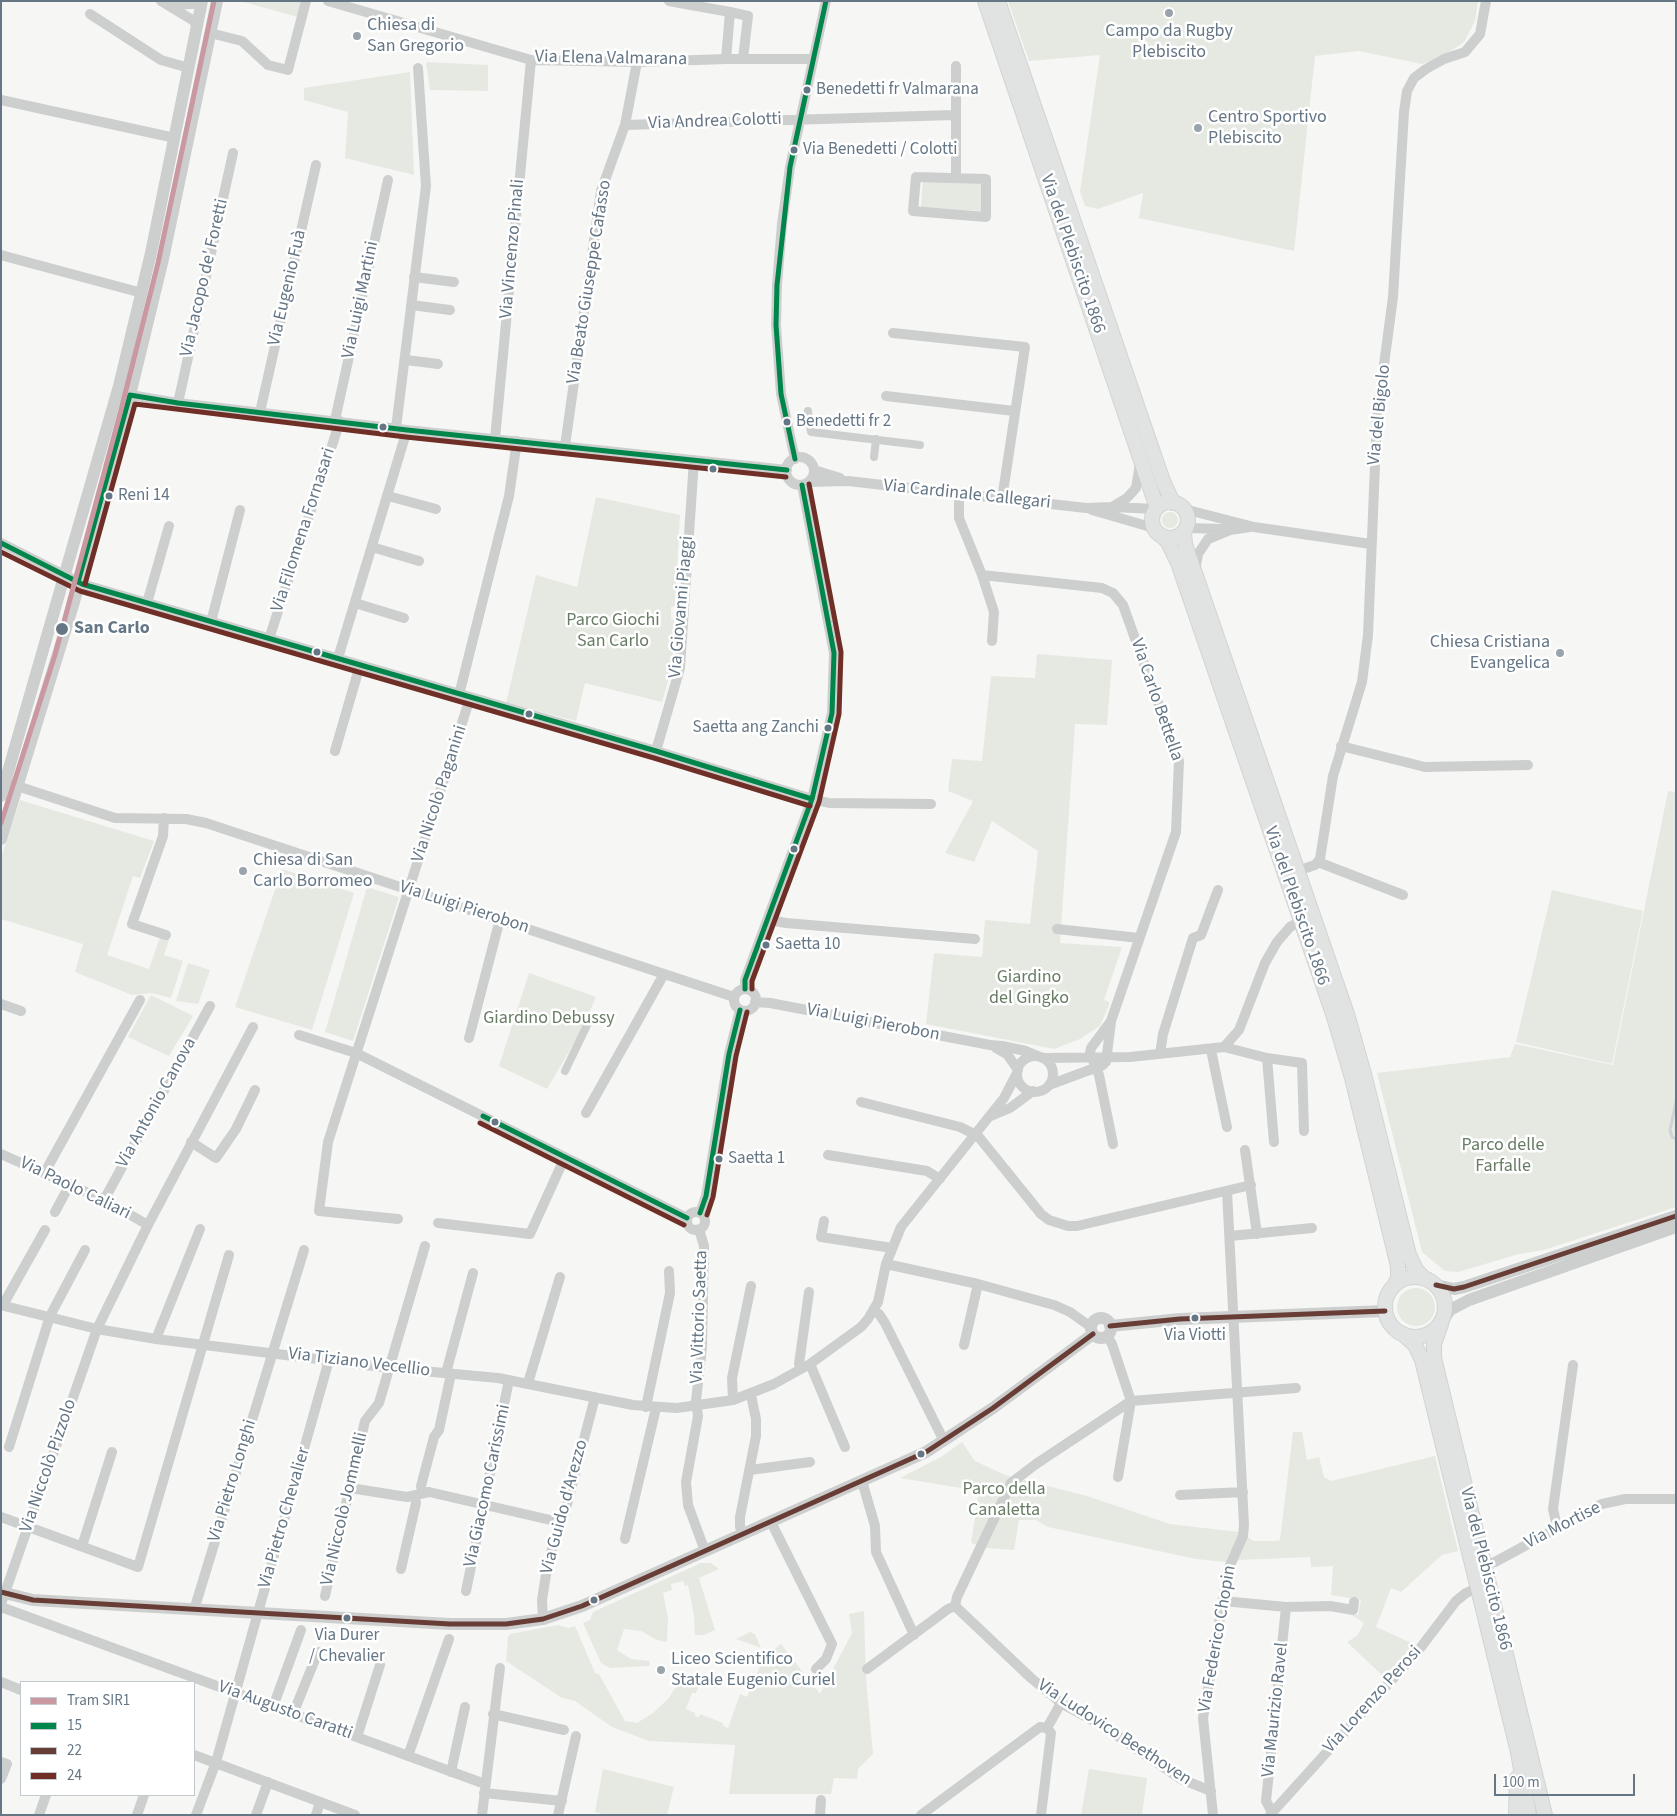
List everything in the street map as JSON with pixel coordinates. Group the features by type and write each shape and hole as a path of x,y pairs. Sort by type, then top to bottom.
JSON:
{"main road":[{"name":"Via del Plebiscito 1866","path":"985,1 1141,456 1156,509"},
{"name":"Via del Plebiscito 1866","path":"998,1 1163,481 1178,506"},
{"path":"1167,502 1178,506 1188,520 1185,530 1173,537 1158,532 1152,518 1156,509 1167,502"},
{"name":"Via del Plebiscito 1866","path":"1185,530 1185,544 1355,1042 1409,1255 1417,1271 1430,1281"},
{"name":"Via del Plebiscito 1866","path":"1158,532 1168,542 1178,564 1301,921 1352,1078 1398,1266 1398,1278 1394,1286"},
{"path":"1413,1277 1430,1281 1441,1290 1446,1305 1442,1322 1428,1334 1411,1337 1403,1334 1391,1324 1385,1311 1387,1297 1394,1286 1402,1280 1413,1277"},
{"name":"Via del Plebiscito 1866","path":"1442,1322 1434,1344 1434,1358 1546,1815"},
{"name":"Via del Plebiscito 1866","path":"1403,1334 1415,1345 1422,1360 1518,1752 1530,1815"},
{"path":"1516,1815 1518,1752"}],"street":[{"path":"1,839 9,783 114,404 142,292 197,28 201,1 193,4 165,3"},
{"path":"1,796 9,783 78,582 130,395 164,256 218,1"},
{"path":"210,33 242,42 268,65 288,70 306,1"},
{"name":"Via Elena Valmarana","path":"328,1 531,60 637,62 743,58 812,59"},
{"path":"669,1 711,5 748,16 743,58"},
{"path":"787,470 795,459 781,394 776,305 782,224 800,119 826,1"},
{"name":"Via del Bigolo","path":"1318,862 1333,776 1362,682 1368,635 1378,416 1393,298 1404,112 1408,91 1414,78 1426,69 1444,58 1465,52 1480,34 1486,1"},
{"path":"165,3 176,12 194,21 197,28"},
{"path":"726,59 730,12"},
{"path":"90,14 161,60 189,68"},
{"name":"Via Vincenzo Pinali","path":"495,438 531,60"},
{"name":"Via Beato Giuseppe Cafasso","path":"565,446 601,192 625,125 637,62"},
{"path":"956,66 954,115 956,177"},
{"path":"396,428 406,360 414,277 426,186 418,68"},
{"path":"1,100 175,138"},
{"name":"Via Andrea Colotti","path":"625,125 954,115"},
{"name":"Via Jacopo de' Foretti","path":"178,403 234,153"},
{"name":"Via Eugenio Fuà","path":"260,412 316,165"},
{"path":"916,177 956,177 986,179 986,217 913,211 916,177"},
{"name":"Via Luigi Martini","path":"337,421 388,180"},
{"path":"1,255 142,292"},
{"path":"414,277 454,282"},
{"path":"411,305 450,310"},
{"path":"893,333 1024,346 1002,499"},
{"path":"406,360 438,364"},
{"path":"130,395 178,403 407,430 787,470"},
{"path":"886,396 1014,411"},
{"path":"808,411 810,432 920,445"},
{"name":"Via Filomena Fornasari","path":"269,639 337,421"},
{"path":"338,658 407,430"},
{"path":"874,458 876,440"},
{"path":"459,695 509,496 517,441"},
{"path":"1112,506 1127,498 1136,488 1140,475 1141,456"},
{"name":"Via Cardinale Callegari","path":"795,459 807,459 814,470 848,481"},
{"name":"Via Giovanni Piaggi","path":"656,751 680,668 694,460"},
{"path":"787,470 791,481 805,483"},
{"path":"745,990 745,980 769,920 812,799 832,713 835,673 830,630 805,483 814,470"},
{"name":"Via Cardinale Callegari","path":"805,483 848,481 1086,508 1112,506 1156,509"},
{"path":"959,494 959,518 982,574 994,612 992,641"},
{"path":"388,496 436,508"},
{"path":"1178,506 1254,526 1371,544"},
{"name":"Via Cardinale Callegari","path":"1086,508 1158,532"},
{"path":"211,622 240,510"},
{"path":"147,603 169,526"},
{"path":"1196,574 1198,554 1203,544 1214,534 1254,526"},
{"path":"1185,530 1230,530"},
{"path":"1,543 78,582 459,695 656,751 812,799 829,803 931,804"},
{"path":"372,547 419,561"},
{"name":"Via Carlo Bettella","path":"982,574 1102,588 1112,593 1123,605 1179,761 1176,832 1111,1021 1100,1061"},
{"path":"355,603 404,618"},
{"path":"335,751 360,665"},
{"name":"Via Nicolò Paganini","path":"398,1219 319,1211 328,1142 470,698"},
{"path":"1341,746 1425,767 1528,765"},
{"name":"Via Luigi Pierobon","path":"9,783 116,818 164,818 206,823 734,997"},
{"path":"164,818 162,836 132,924 166,936"},
{"path":"1297,870 1318,862 1403,895"},
{"path":"1160,1054 1163,1034 1193,938 1201,935 1218,890"},
{"path":"468,1038 500,919"},
{"path":"769,920 975,939"},
{"path":"1224,1047 1239,1030 1265,963 1277,942 1290,927 1301,921"},
{"path":"1057,929 1139,938"},
{"path":"586,1113 664,974"},
{"path":"745,990 753,994 755,1002 748,1010 740,1010 734,1004 734,997 738,992 745,990"},
{"path":"46,1172 140,1000"},
{"name":"Via Luigi Pierobon","path":"755,1002 764,1002 990,1046 1026,1051 1040,1057"},
{"path":"1,1004 21,1012"},
{"name":"Via Antonio Canova","path":"104,1200 210,1006"},
{"name":"Via Vittorio Saetta","path":"699,1229 704,1223 704,1218 700,1213 706,1196 729,1054 740,1010"},
{"path":"565,1071 591,1017"},
{"name":"Via Carlo Bettella","path":"1100,1061 1091,1048 1111,1021"},
{"name":"Via Niccolò Pizzolo","path":"2,1599 97,1328 191,1142 253,1027"},
{"path":"300,1035 356,1053 687,1218 693,1212 700,1213"},
{"name":"Via Luigi Pierobon","path":"990,1046 1008,1054 1017,1072"},
{"path":"1100,1061 1042,1090 1033,1091 1022,1086 1017,1072 1024,1060 1040,1057 1100,1061 1211,1050 1224,1047 1267,1058 1302,1063 1304,1130"},
{"path":"1211,1050 1227,1126"},
{"path":"1040,1057 1052,1068 1052,1077 1049,1085"},
{"path":"1267,1058 1274,1142"},
{"path":"1100,1061 1114,1144"},
{"name":"Via Tiziano Vecellio","path":"2,1305 97,1328 156,1339 390,1368 510,1380 651,1407 697,1406 733,1400 751,1395 806,1367 861,1327 874,1311 881,1292 886,1264 901,1227 1004,1098 1017,1072"},
{"path":"191,1142 216,1158 236,1129 255,1090"},
{"name":"Via Tiziano Vecellio","path":"988,1117 1010,1108 1033,1091"},
{"path":"861,1102 960,1127 974,1134 1041,1214 1049,1220 1068,1226 1077,1226 1251,1185"},
{"path":"1245,1150 1257,1234"},
{"name":"Via Paolo Caliari","path":"1,1154 46,1172 104,1200 148,1225"},
{"path":"828,1155 927,1171 940,1179"},
{"path":"438,1223 530,1234 565,1157"},
{"path":"55,1212 70,1184"},
{"name":"Via Federico Chopin","path":"1213,1815 1203,1718 1228,1570 1243,1536 1227,1191"},
{"path":"1430,1281 1454,1289 1464,1287 1676,1216"},
{"name":"Via Vittorio Saetta","path":"687,1218 690,1228 699,1229"},
{"path":"824,1222 821,1237 892,1248"},
{"path":"1442,1322 1450,1310 1469,1300 1676,1227"},
{"path":"1230,1236 1312,1228"},
{"path":"156,1339 200,1229"},
{"name":"Via Vittorio Saetta","path":"699,1229 704,1246 702,1346 697,1406 698,1416 688,1462 686,1494 695,1526 705,1551"},
{"path":"2,1305 45,1230"},
{"name":"Via Niccolò Jommelli","path":"325,1596 365,1421 379,1403 425,1246"},
{"path":"9,1447 50,1316 85,1250"},
{"name":"Via Tiziano Vecellio","path":"272,1352 304,1250"},
{"path":"1,1516 138,1567 201,1345 229,1255"},
{"path":"886,1264 978,1284 1064,1308 1092,1331"},
{"path":"625,1540 651,1407 670,1293 669,1271"},
{"name":"Via Tiziano Vecellio","path":"449,1374 473,1273"},
{"path":"528,1383 560,1277"},
{"path":"964,1345 978,1284"},
{"path":"733,1400 732,1378 751,1286"},
{"path":"809,1292 799,1364 806,1367 845,1448"},
{"path":"874,1311 879,1314 885,1323 944,1441"},
{"path":"1109,1331 1180,1319 1385,1311"},
{"path":"2,1599 479,1626 543,1618 582,1606 908,1461 944,1441 993,1408 1092,1331 1094,1321 1100,1318 1107,1320 1114,1350 1131,1401 1118,1476"},
{"name":"Via Pietro Longhi","path":"194,1610 272,1352"},
{"name":"Via Pietro Chevalier","path":"196,1815 216,1762 329,1360"},
{"path":"1557,1526 1553,1509 1573,1365"},
{"path":"401,1569 416,1503 434,1437 438,1430 449,1374"},
{"name":"Via Giacomo Carissimi","path":"466,1591 510,1380"},
{"path":"867,1669 948,1609 955,1606 957,1597 1011,1483 1131,1401 1296,1388"},
{"path":"744,1534 740,1527 740,1517 756,1436 756,1419 751,1395"},
{"name":"Via Guido d'Arezzo","path":"543,1618 543,1590 559,1522 564,1516 595,1397"},
{"path":"82,1546 112,1452"},
{"path":"750,1470 810,1462"},
{"path":"862,1482 875,1526 876,1552 914,1635"},
{"path":"350,1488 419,1494 483,1504 559,1522"},
{"path":"1180,1495 1242,1492"},
{"name":"Via Mortise","path":"1484,1565 1495,1562 1557,1526 1602,1504 1624,1499 1676,1499"},
{"path":"771,1522 832,1644 826,1659 816,1669"},
{"name":"Via Lorenzo Perosi","path":"1271,1813 1418,1651 1456,1602 1466,1593 1477,1588"},
{"name":"Via Augusto Caratti","path":"2,1599 235,1693 451,1772 485,1788 562,1801"},
{"path":"1223,1601 1286,1607 1330,1606 1353,1610 1354,1602"},
{"name":"Via Ludovico Beethoven","path":"955,1606 1031,1678 1061,1703 1119,1736 1180,1779 1210,1791"},
{"name":"Via Maurizio Ravel","path":"1271,1813 1266,1801 1286,1607"},
{"path":"273,1706 301,1630"},
{"path":"408,1756 448,1639"},
{"path":"293,1714 318,1652"},
{"path":"357,1737 380,1665"},
{"path":"482,1815 500,1668"},
{"path":"1,1682 20,1690"},
{"path":"1047,1728 1061,1703"},
{"path":"451,1772 465,1707"},
{"path":"494,1714 564,1730"},
{"path":"921,1815 1040,1727 1047,1728 1051,1733 1040,1815"},
{"path":"558,1815 576,1736"},
{"path":"195,1755 355,1815"},
{"path":"1,1762 7,1764 1,1779"},
{"path":"256,1815 268,1782"},
{"path":"39,1815 46,1796"},
{"path":"137,1815 144,1796"},
{"path":"820,1815 821,1800"},
{"path":"316,1815 320,1802"}],"green space":[{"path":"240,1 298,1 302,2 298,17"},
{"name":"Centro Sportivo Plebiscito","path":"1008,1 1478,1 1475,21 1464,42 1442,57 1422,64 1359,51 1315,56 1294,251 1139,218 1143,193 1098,209 1085,206 1080,192 1100,55 1029,61"},
{"path":"426,62 488,65 488,91 430,90"},
{"path":"410,72 414,175 345,158 348,112 304,100 304,88"},
{"path":"923,181 981,183 981,211 921,207"},
{"name":"Parco Giochi San Carlo","path":"596,497 680,515 675,606 671,607 671,619 675,620 672,667 662,702 585,683 576,721 506,703 536,575 577,587"},
{"path":"1167,512 1173,512 1178,517 1176,526 1167,528 1162,523 1162,517"},
{"name":"Giardino del Gingko","path":"1037,654 1112,660 1107,725 1075,724 1060,943 1122,947 1104,1000 1109,1002 1109,1005 1100,1026 1080,1039 1054,1049 926,1024 934,953 982,957 985,920 1030,924 1038,851 992,821 974,862 945,853 973,801 948,791 952,759 982,761 991,676 1035,678"},
{"name":"Parco delle Farfalle","path":"1668,791 1676,792 1676,1207 1544,1250 1519,1254 1458,1272 1445,1271 1422,1252 1377,1073 1510,1057 1515,1044 1613,1065"},
{"path":"20,800 154,841 140,878 133,876 107,955 149,969 160,937 169,940 164,955 183,961 171,998 151,993 132,995 75,972 83,944 1,919 1,857"},
{"path":"282,869 354,893 312,1030 235,1007"},
{"path":"367,887 399,897 353,1041 325,1032"},
{"path":"1552,890 1643,911 1612,1064 1516,1042"},
{"path":"188,963 210,970 198,1004 176,1001"},
{"name":"Giardino Debussy","path":"529,973 596,997 581,1031 547,1089 499,1066"},
{"path":"151,995 193,1016 169,1056 128,1037"},
{"path":"1416,1288 1423,1289 1429,1294 1434,1300 1434,1314 1429,1320 1423,1325 1416,1326 1409,1325 1403,1320 1398,1314 1397,1307 1398,1300 1403,1294 1409,1289"},
{"name":"Parco della Canaletta","path":"1293,1432 1302,1432 1307,1460 1319,1457 1324,1477 1331,1481 1435,1456 1458,1551 1442,1555 1401,1592 1391,1588 1376,1627 1414,1644 1385,1678 1347,1642 1357,1636 1364,1623 1349,1613 1358,1615 1361,1600 1331,1595 1333,1566 1311,1567 1310,1557 1239,1560 1235,1563 1196,1559 1048,1527 1036,1520 1019,1520 1014,1550 987,1548 971,1543 979,1491 900,1478 941,1457 962,1442 975,1461 1005,1475 1087,1496 1170,1524 1238,1532 1254,1541 1276,1541 1280,1540"},
{"path":"701,1563 711,1563 719,1569 699,1578 715,1630 704,1635 695,1635 694,1615 688,1585 685,1586 683,1581 671,1584 672,1590 663,1593 668,1618 667,1642 657,1640 641,1631 624,1629 617,1650 631,1659 650,1661 649,1666 610,1668 601,1663 583,1623 590,1620 593,1612"},
{"path":"864,1611 866,1679 873,1754 858,1769 857,1779 834,1778 831,1794 729,1794 735,1745 649,1741 612,1727 575,1701 562,1698 506,1661 508,1637 510,1634 558,1625 568,1628 575,1626 595,1673 599,1674 625,1721 637,1723 653,1713 669,1698 683,1675 701,1682 696,1693 692,1693 686,1709 695,1713 695,1716 699,1717 700,1714 723,1723 723,1726 728,1728 740,1694 747,1697 763,1659 765,1660 781,1644 820,1694 852,1633 849,1614"},
{"path":"750,1632 755,1634 761,1648 736,1639"},
{"path":"603,1769 674,1787 667,1815 606,1815 595,1812"},
{"path":"1089,1769 1147,1778 1142,1815 1081,1815"}],"waterway":[{"path":"1676,1102 1670,1130 1672,1137 1676,1139"}],"tram line":[{"name":"SIR1","path":"1,823 55,655 121,410 158,263 214,1"}],"transit line":[{"name":"15","path":"795,459 781,394 776,325 777,285 790,167 826,1"},
{"name":"15","path":"130,395 178,403 407,430 787,470"},
{"name":"15","path":"78,582 130,395"},
{"name":"24","path":"85,584 135,404 406,437 786,477"},
{"name":"24","path":"752,989 752,981 819,802 839,714 841,652 809,484"},
{"name":"15","path":"745,989 745,980 812,799 832,713 834,653 802,485"},
{"name":"15","path":"1,543 82,584 656,751 812,799"},
{"name":"24","path":"1,552 80,591 654,758 810,806"},
{"name":"15","path":"700,1213 706,1196 729,1054 740,1010"},
{"name":"24","path":"707,1215 713,1197 736,1056 747,1012"},
{"name":"15","path":"483,1116 687,1218"},
{"name":"24","path":"480,1123 684,1225"},
{"name":"22","path":"1436,1285 1454,1289 1464,1287 1676,1216"},
{"name":"22","path":"1110,1326 1180,1319 1385,1311"},
{"name":"22","path":"1,1592 33,1600 450,1624 506,1624 543,1619 582,1606 926,1452 993,1408 1093,1334"}],"place":[{"name":"Campo da Rugby Plebiscito","path":"1169,13"},
{"name":"Chiesa di San Gregorio","path":"357,36"},
{"name":"Benedetti fr Valmarana","path":"807,90"},
{"name":"Centro Sportivo Plebiscito","path":"1198,128"},
{"name":"Via Benedetti / Colotti","path":"794,150"},
{"name":"Benedetti fr 2","path":"787,422"},
{"name":"Reni 14","path":"109,496"},
{"name":"San Carlo","path":"62,629"},
{"name":"Chiesa Cristiana Evangelica","path":"1560,653"},
{"name":"Saetta ang Zanchi","path":"828,728"},
{"name":"Chiesa di San Carlo Borromeo","path":"243,871"},
{"name":"Saetta 10","path":"766,945"},
{"name":"Saetta 1","path":"719,1159"},
{"name":"Via Viotti","path":"1195,1318"},
{"name":"Via Durer / Chevalier","path":"347,1618"},
{"name":"Liceo Scientifico Statale Eugenio Curiel","path":"661,1670"}]}
